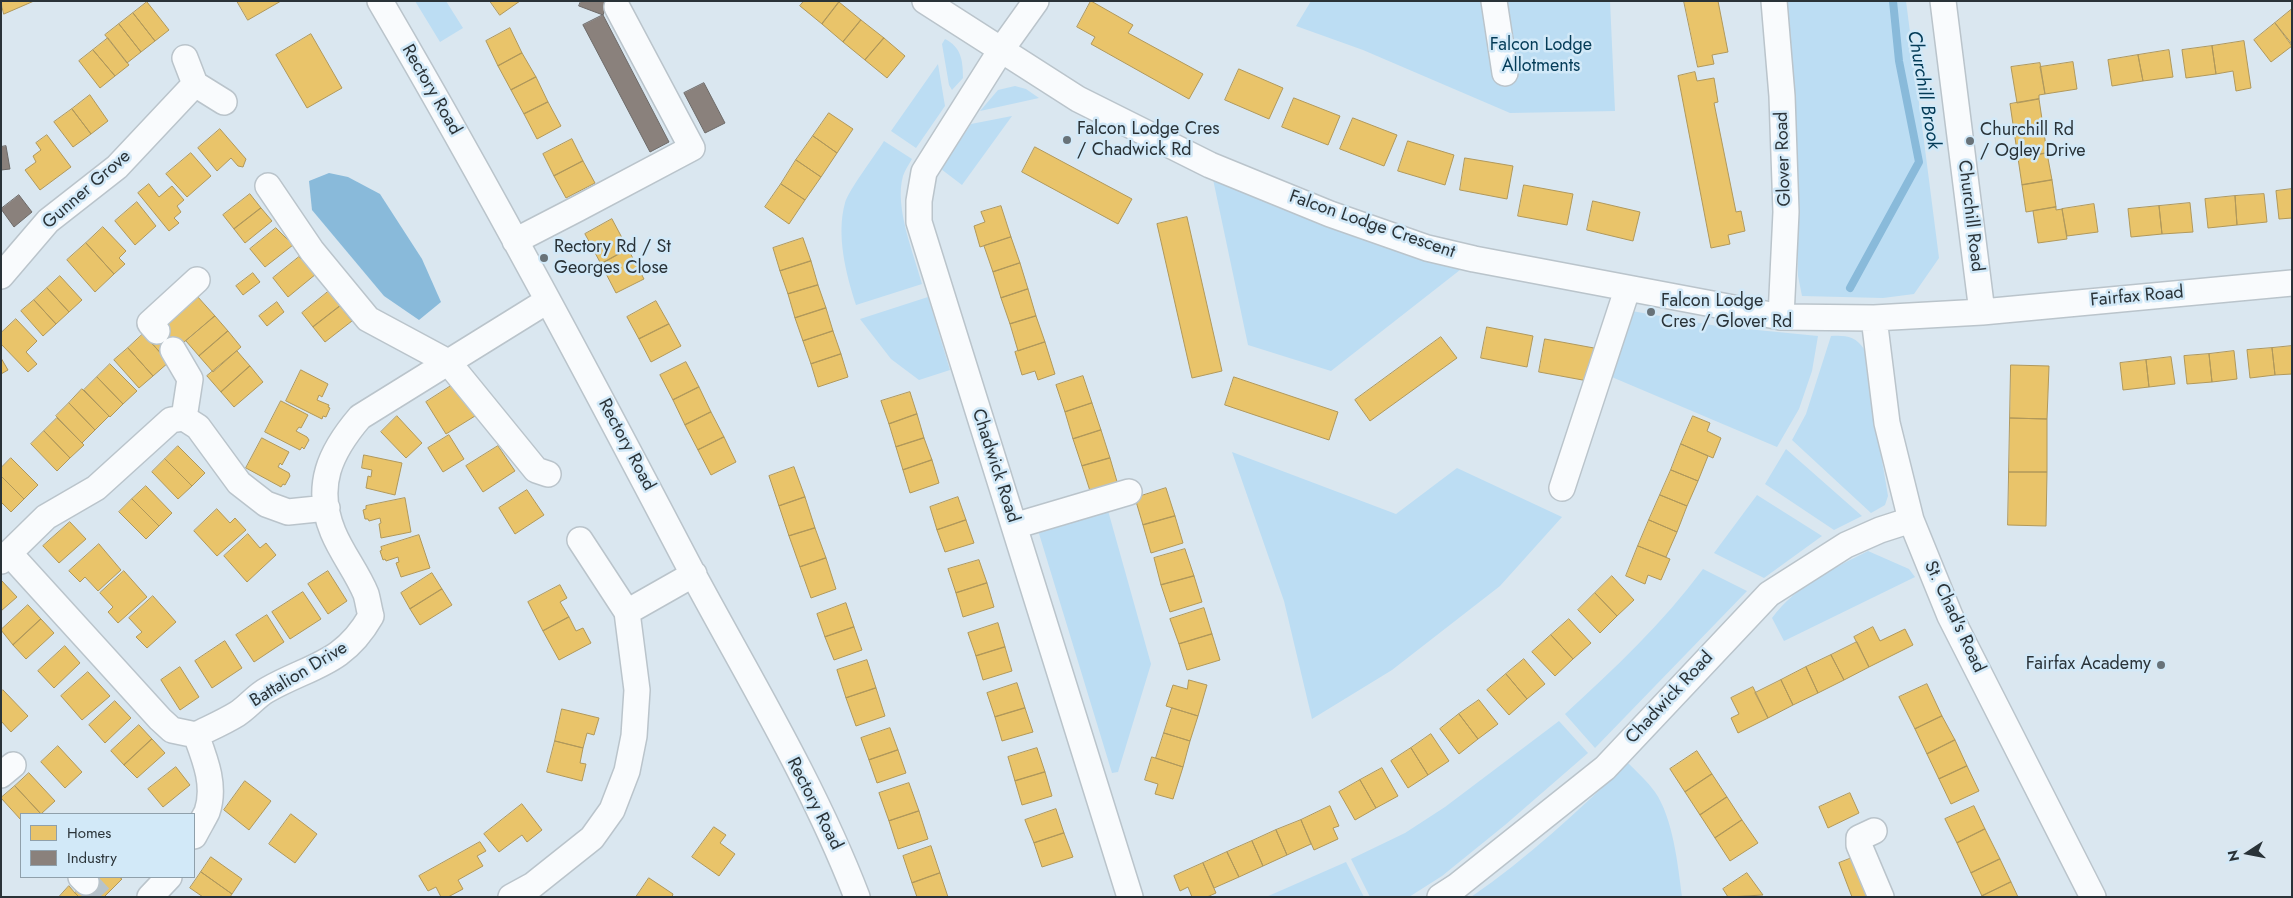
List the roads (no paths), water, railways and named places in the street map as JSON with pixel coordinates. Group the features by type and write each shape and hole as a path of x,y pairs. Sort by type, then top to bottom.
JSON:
{"street":[{"name":"Rectory Road","path":"380,1 450,120 694,574 822,816 857,897"},
{"name":"Falcon Lodge Crescent","path":"926,1 1078,99 1210,165 1330,214 1427,248 1628,290 1781,318 1874,318 1982,312"},
{"name":"Chadwick Road","path":"1036,1 1002,50 924,172 919,201 919,222 1130,897"},
{"path":"1494,1 1505,73"},
{"name":"Glover Road","path":"1774,1 1782,96 1786,212 1781,318"},
{"name":"Churchill Road","path":"1943,1 1982,312"},
{"path":"515,241 578,210 692,148 617,7"},
{"path":"185,58 195,84 224,102"},
{"name":"Gunner Grove","path":"1,276 48,221 117,167 195,84"},
{"path":"268,186 312,251 368,319 448,362 536,470 548,474"},
{"path":"157,331 150,323 197,280"},
{"name":"Fairfax Road","path":"1982,312 2292,283"},
{"path":"1562,488 1628,290"},
{"name":"Battalion Drive","path":"196,735 238,713 265,691 318,667 340,654 356,640 371,616 366,595 333,532 324,489 327,470 336,448 347,432 360,417 548,300"},
{"name":"St. Chad's Road","path":"1874,318 1887,422 1911,520 1950,616 2093,897"},
{"path":"173,350 190,379 184,418"},
{"path":"195,834 207,811 210,790 208,769 196,735 172,730 160,719 5,557 46,517 96,488 171,420 184,418 198,427 239,483 266,504 288,512 327,508"},
{"path":"1014,526 1129,492"},
{"name":"Chadwick Road","path":"1440,897 1465,880 1605,768 1768,594 1846,545 1880,530 1911,520"},
{"path":"512,897 533,885 592,838 612,810 627,771 634,736 637,690 627,612 580,540"},
{"path":"627,612 694,574"},
{"path":"1874,831 1859,838 1859,845 1881,897"},
{"path":"150,897 168,878"}],"waterway":[{"name":"Churchill Brook","path":"1850,288 1919,162 1899,61 1893,1"}],"tunnel":[{"path":"86,882 100,897"}],"place":[{"name":"Falcon Lodge Cres / Chadwick Rd","path":"1067,140"},
{"name":"Churchill Rd / Ogley Drive","path":"1970,141"},
{"name":"Rectory Rd / St Georges Close","path":"544,258"},
{"name":"Falcon Lodge Cres / Glover Rd","path":"1651,312"},
{"name":"Fairfax Academy","path":"2161,665"}],"park label":[{"name":"Falcon Lodge Allotments","path":"1541,56"}]}
